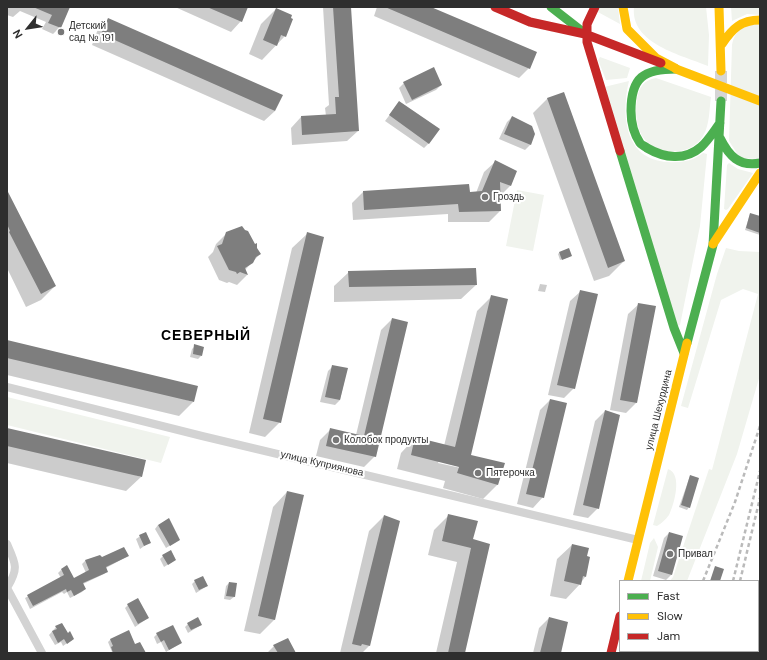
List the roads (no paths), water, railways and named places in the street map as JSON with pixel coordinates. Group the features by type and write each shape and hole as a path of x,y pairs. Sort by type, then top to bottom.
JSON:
{"main road":[{"path":"495,7 530,22 585,34 760,101"},
{"path":"551,7 585,34"},
{"path":"595,7 591,12 585,34 601,92 674,328 684,353"},
{"path":"623,7 627,29 630,33 656,58 676,69"},
{"path":"719,7 722,44 721,71"},
{"path":"722,44 729,33 741,22 748,19 760,20"},
{"path":"676,69 656,69 635,84 631,94 631,121 640,143 656,154 676,157 685,156 701,147 720,123"},
{"name":"улица Шехурдина","path":"628,580 684,353 713,245 721,101"},
{"path":"720,137 725,148 736,161 747,165 760,163"},
{"name":"улица Шехурдина","path":"713,245 760,173"},
{"path":"611,653 619,620"}],"street":[{"name":"улица Куприянова","path":"7,387 202,436 638,540"},
{"path":"7,544 16,564 15,576 7,588 42,653"}],"tunnel":[{"path":"721,71 721,101"}],"railway":[{"path":"703,580 735,502 760,426"},
{"path":"733,580 760,471"},
{"path":"740,580 760,498"}],"place":[{"name":"Детский сад № 191","path":"61,32"},
{"name":"Гроздь","path":"485,197"},
{"name":"Колобок продукты","path":"336,440"},
{"name":"Пятерочка","path":"478,473"},
{"name":"Привал","path":"670,554"}],"district":[{"name":"СЕВЕРНЫЙ","path":"206,336"}]}
